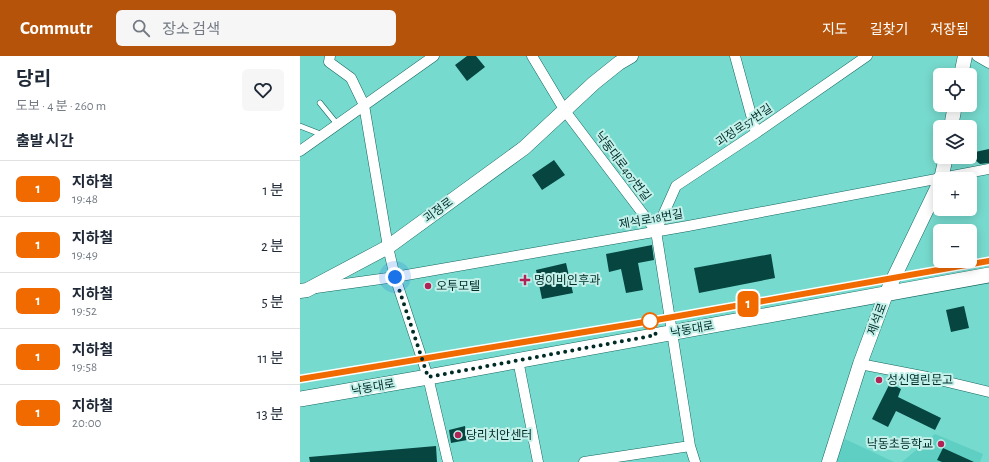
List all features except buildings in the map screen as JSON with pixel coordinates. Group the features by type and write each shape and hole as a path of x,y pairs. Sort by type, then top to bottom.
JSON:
{"main road":[{"name":"괴정로","path":"304,290 388,247 524,148 594,83 619,63 631,56"},
{"path":"962,68 965,56"},
{"name":"제석로","path":"829,462 860,364 886,294 933,196"},
{"name":"낙동대로","path":"300,399 989,275"}],"street":[{"path":"330,56 329,62 351,78 364,105 388,247 395,277 428,377 448,462"},
{"path":"300,151 434,56"},
{"path":"532,56 565,111"},
{"path":"735,56 756,133"},
{"name":"괴정로57번길","path":"656,231 676,186 867,56"},
{"path":"977,56 989,63"},
{"name":"낙동대로407번길","path":"565,111 656,231 671,332 694,462"},
{"name":"제석로18번길","path":"975,172 989,169"},
{"name":"제석로18번길","path":"304,290 395,277 688,226 933,180"},
{"path":"518,360 538,462"},
{"path":"860,364 927,377 989,392"},
{"path":"584,462 690,446"}],"lane":[{"path":"320,103 337,124"},
{"path":"300,126 323,135"}],"shaded area":[{"name":"낙동초등학교","path":"935,434 983,454 980,462 902,462"},
{"name":"낙동초등학교","path":"845,439 894,462 835,462"}],"metro line":[{"name":"1","path":"300,379 639,323 989,261"}],"place":[{"name":"명이비인후과","path":"525,280"},
{"name":"오투모텔","path":"428,286"},
{"name":"성신열린문고","path":"879,380"},
{"name":"당리치안센터","path":"458,435"},
{"name":"낙동초등학교","path":"941,444"}],"route":[{"path":"395,277 428,377 656,335 650,321"}]}
